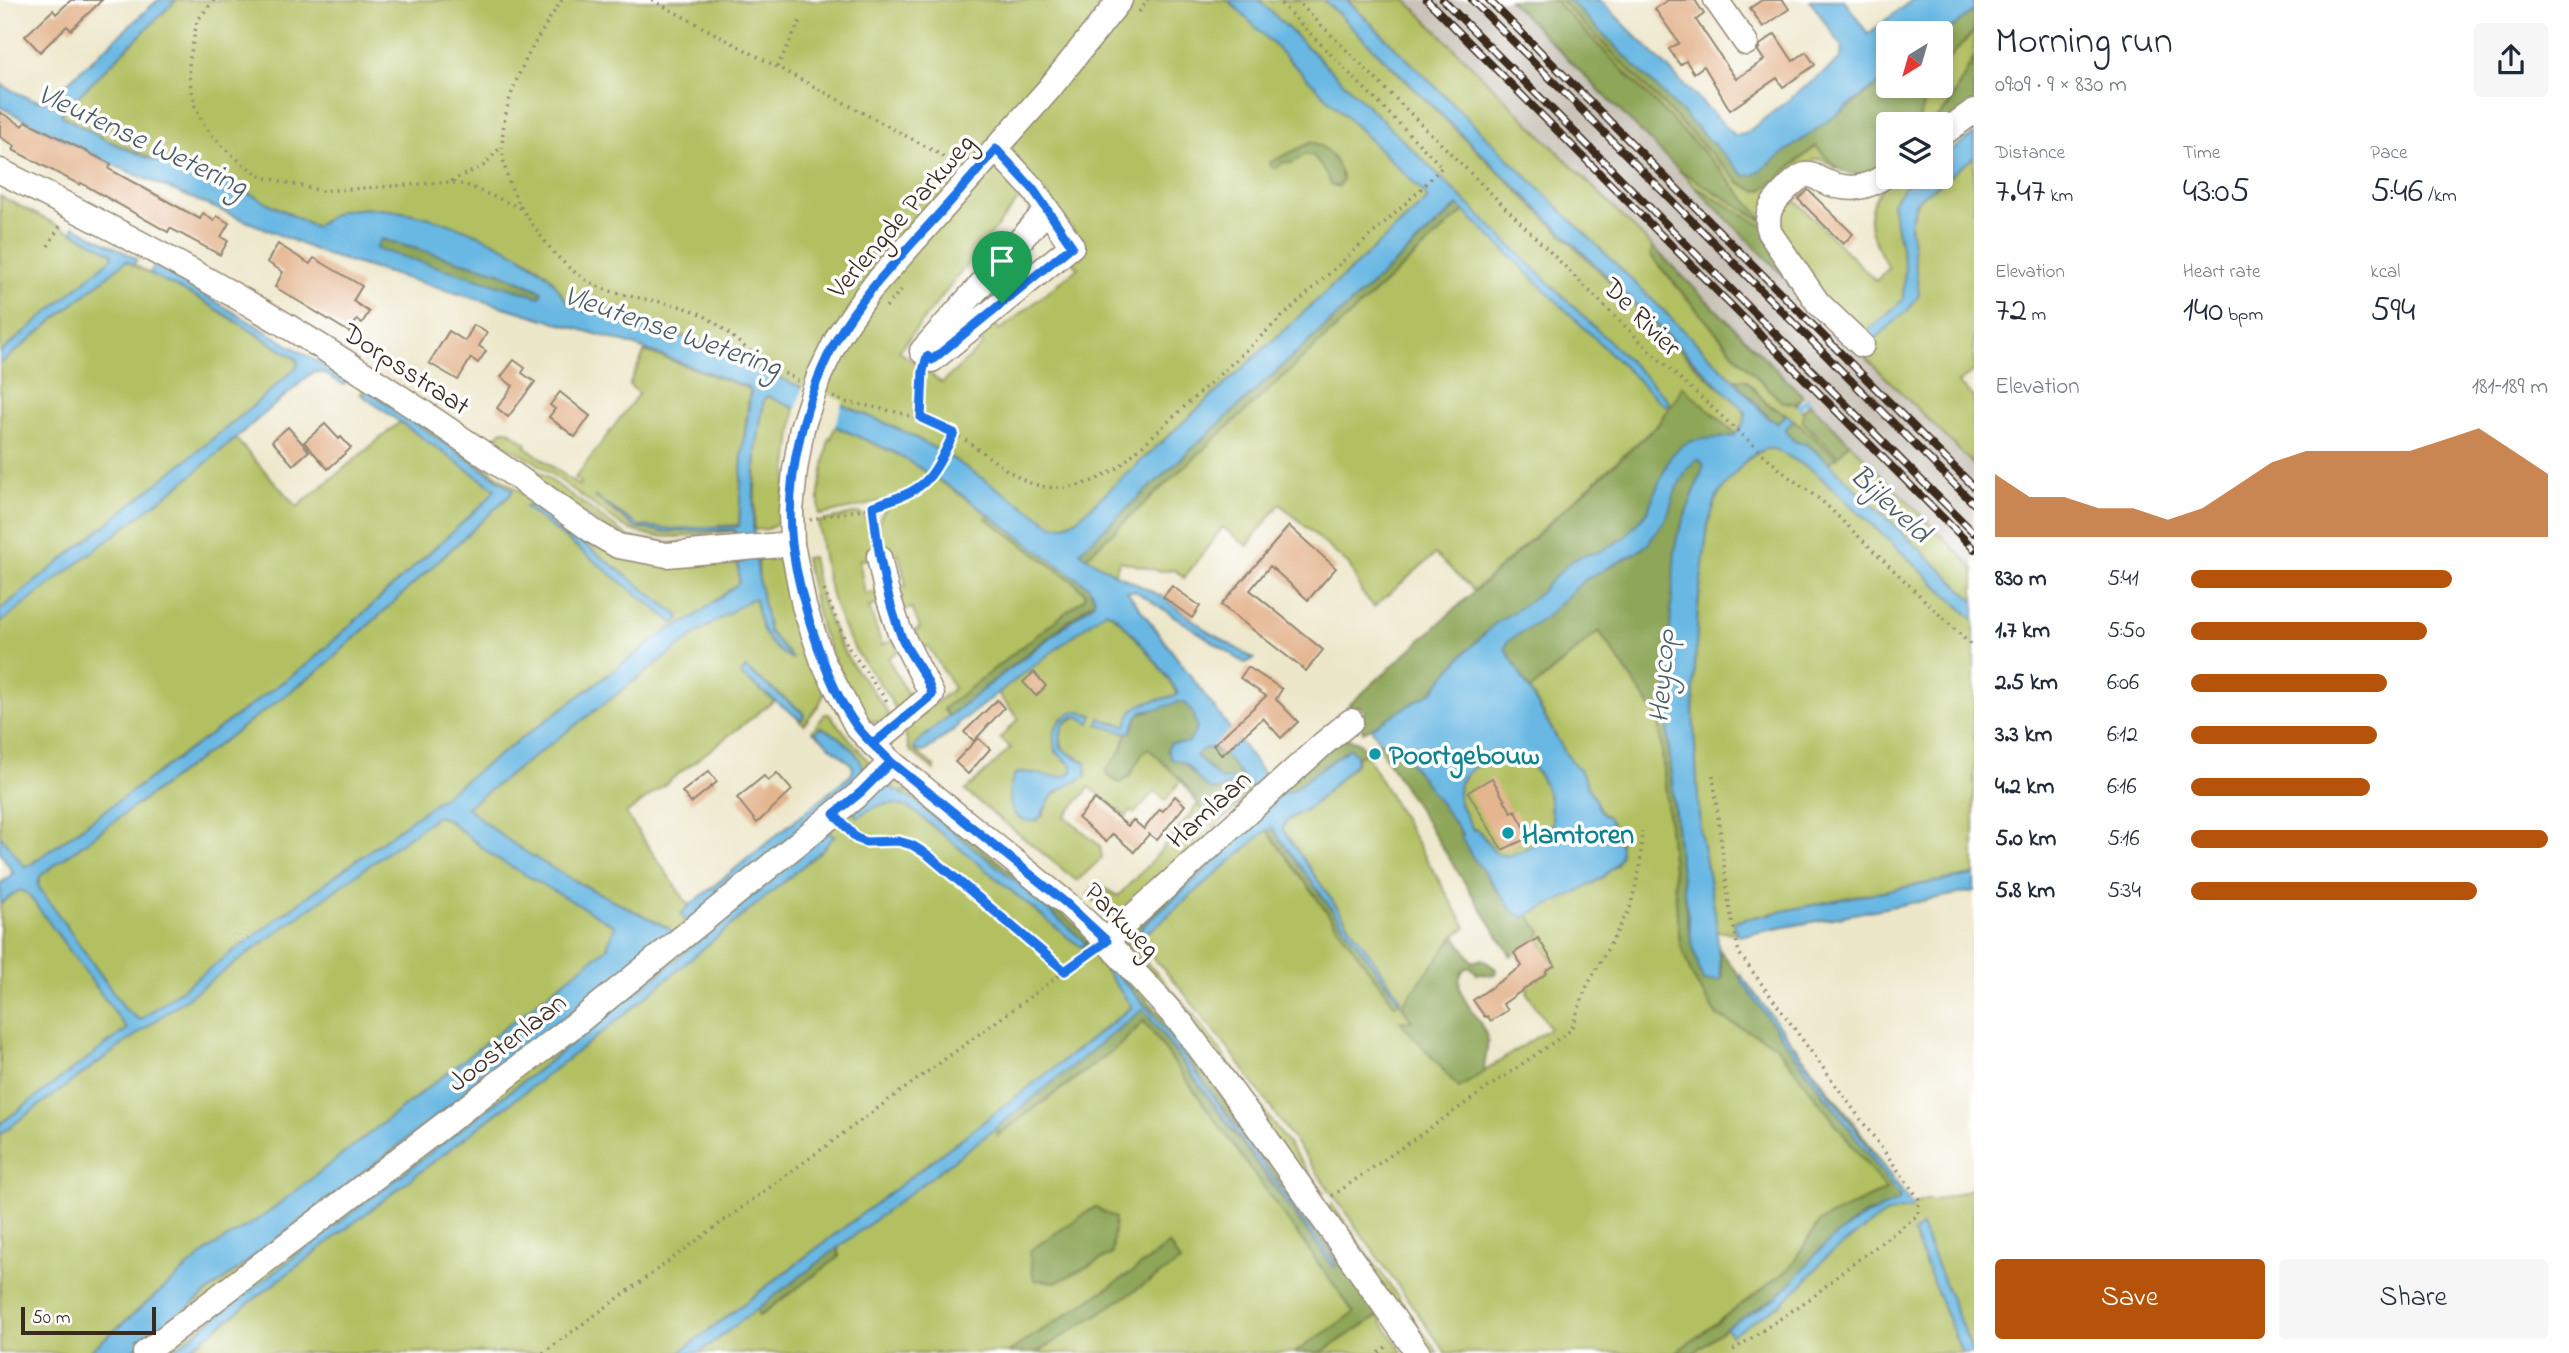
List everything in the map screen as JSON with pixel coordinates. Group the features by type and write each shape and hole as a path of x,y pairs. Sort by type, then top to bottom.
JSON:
{"street":[{"name":"Verlengde Parkweg","path":"792,544 791,510 802,428 815,384 839,335 870,290 1049,89 1120,0"},
{"path":"1716,0 1746,43"},
{"path":"1953,126 1974,111"},
{"path":"996,149 1012,164 1047,210 1072,246 932,360 922,351 1047,210"},
{"name":"Dorpsstraat","path":"0,171 142,244 337,357 448,429 618,546 667,555 792,544"},
{"path":"1862,345 1818,303 1769,232 1768,221 1770,209 1801,176 1813,176 1837,186 1856,189 1876,182"},
{"name":"Parkweg","path":"792,544 804,607 823,662 858,727 891,762 1066,903 1107,941 1182,1024 1418,1353"},
{"path":"873,744 932,695 895,621 879,557"},
{"name":"Hamlaan","path":"1107,941 1351,721"},
{"name":"Joostenlaan","path":"145,1353 577,1023 861,792 891,762"}],"path":[{"path":"214,0 197,21 189,63 195,106 205,127 223,147 262,177 322,191 449,182 466,185 523,209"},
{"path":"562,0 530,53 514,87 505,118 502,146 508,178 523,209 548,248 569,268 593,284 615,293 681,307 700,314 754,355 815,384 844,402 921,418 954,433 1022,479 1039,485 1065,487 1087,484 1107,475 1419,191 1442,167 1277,0"},
{"path":"652,0 936,152 972,177"},
{"name":"De Rivier","path":"1296,0 1650,351 1785,474 1822,501 1974,648"},
{"path":"777,67 800,21"},
{"path":"449,182 483,166 502,146"},
{"path":"921,418 923,371 927,356"},
{"path":"813,519 873,506 915,491 928,480 954,433"},
{"path":"873,506 879,557"},
{"path":"823,586 848,647 886,699 897,725"},
{"path":"1713,775 1729,905 1738,953 1919,1199 1918,1215 1814,1296 1729,1353"},
{"path":"834,814 856,838 866,842 898,841 912,845 928,855 1065,971"},
{"path":"1315,1208 1571,1030 1586,988 1630,908 1640,868 1642,831"},
{"path":"543,1353 1107,941"}],"shaded area":[{"path":"1406,0 1509,0 1974,466 1974,569"}],"green space":[{"path":"176,0 1228,0 1427,196 1427,200 1082,515 1072,522 1054,526 947,455 901,430 621,310 594,312 575,308 547,274 505,247 478,235 420,216 366,209 340,212 316,227 286,212 106,140 62,116 62,112","holes":["1046,193 1084,244 1068,257 1078,268 1000,330 991,320 975,335 983,345 942,383 899,351 1019,199 1030,209"]},
{"path":"1259,0 1324,0 1702,372 1743,407 1746,418 1736,434 1682,387 1659,423 1474,591 1435,554 1374,607 1362,593 1350,566 1280,504 1247,546 1223,527 1184,578 1175,570 1160,571 1120,561 1114,573 1086,557 1465,210 1659,401 1668,401"},
{"path":"1347,0 1406,0 1653,247 1650,255 1739,359 1781,401 1796,404 1803,411 1803,422 1839,455 1849,442 1974,569 1974,601 1828,462 1837,458 1786,414 1768,405 1746,380 1733,379"},
{"path":"1509,0 1554,0 1718,167 1765,222 1679,170"},
{"path":"1554,0 1560,0 1740,183 1764,189 1816,146 1837,169 1820,159 1809,164 1766,228 1693,185 1679,170 1763,221 1718,167"},
{"path":"1560,0 1569,0 1745,176 1876,86 1876,98 1927,98 1921,112 1876,112 1876,171 1863,174 1847,173 1840,170 1816,146 1764,189 1755,191 1740,183"},
{"path":"1974,10 1974,31 1953,54 1953,27"},
{"path":"1974,31 1974,57 1953,97 1953,52"},
{"path":"1974,57 1974,103 1953,116 1953,112 1944,112"},
{"path":"1927,98 1952,98 1943,112 1921,112"},
{"path":"1312,142 1328,152 1335,162 1343,180 1338,187 1330,184 1328,176 1315,157 1306,154 1292,163 1283,162 1277,168 1270,166 1269,163"},
{"path":"1974,157 1974,371 1958,383 1974,397 1974,465 1861,353 1782,242 1776,211 1792,197 1876,281 1889,268 1872,232 1871,210 1880,189 1903,189 1892,203 1905,267 1903,301 1883,317 1872,341 1919,295 1910,223 1917,201 1933,189 1953,189 1953,173"},
{"path":"1693,185 1766,228 1819,311"},
{"path":"0,196 113,253 112,259 0,353"},
{"path":"1459,205 1465,210 1086,557 1080,551"},
{"path":"381,239 499,272 542,292 540,298 375,249"},
{"path":"1653,247 1803,396 1796,404 1781,401 1739,359 1650,255"},
{"path":"126,261 200,299 297,360 298,366 246,412 0,610 0,364"},
{"path":"645,351 750,389 742,454 740,525 673,529 639,526 594,496 636,528 665,532 735,531 678,537 636,532 622,526 534,461 494,440 502,430 508,430 527,444 526,447 579,486 581,482 575,478 639,393 629,385"},
{"path":"1733,379 1746,380 1768,405 1786,414 1777,423 1773,422"},
{"path":"1682,386 1736,434 1725,438 1704,466 1677,537 1669,644 1668,735 1673,802 1688,926 1703,981 1722,978 1719,949 1852,1120 1901,1190 1906,1206 1868,1213 1851,1224 1820,1250 1792,1283 1776,1297 1726,1328 1693,1353 1675,1353 1788,1270 1820,1221 1886,1190 1775,1044 1717,1016 1692,976 1680,943 1659,719 1599,631 1530,690 1505,648 1489,630 1461,657 1433,691 1371,728 1363,732 1360,721 1365,711 1359,706 1354,709 1348,706 1659,424"},
{"path":"369,387 595,543 739,559 740,582 689,621 670,629 140,1020 125,1009 38,886 40,876 321,669 510,495 512,490 368,391 363,396 360,394","holes":["558,524 679,616 674,623 555,528"]},
{"path":"768,396 795,409 781,522 768,529 754,530 756,451 764,399"},
{"path":"1810,403 1849,442 1839,456 1803,422 1803,411"},
{"path":"1793,420 1837,458 1828,462 1808,445 1794,441 1784,429"},
{"path":"400,422 495,489 485,502 309,663 30,865 24,866 0,835 0,623 236,439 297,507"},
{"path":"835,426 895,453 928,473 920,483 895,497 819,515 819,492 829,438 831,439"},
{"path":"497,447 526,462 629,537 667,543 690,543 700,539 731,537 731,540 690,546 620,538 497,453"},
{"path":"1765,449 1775,449 1815,472 1974,620 1974,875 1735,921 1736,934 1717,931 1700,831 1693,733 1696,635 1705,542 1713,505 1732,475"},
{"path":"934,477 990,515 987,518 1085,593 1083,602 944,710 949,716 916,744 914,750 934,766 934,770 909,750 904,728 954,688 928,646 916,652 908,634 920,628 912,608 899,612 893,589 906,586 899,554 882,557 879,522 887,508 920,490"},
{"path":"858,513 868,520 873,531 876,558 859,560 865,594 878,591 881,603 869,607 882,645 894,640 899,651 888,658 907,694 919,688 923,695 898,714 848,636 835,605 826,572 818,522"},
{"path":"990,515 1088,586 1095,600 949,716 943,709 1084,598 1085,593 1075,583 986,518"},
{"path":"777,556 786,565 808,646 826,689 819,705 804,724 799,720 804,713 745,668 741,675 774,701 626,814 689,906 681,914 687,924 861,783 864,769 855,752 822,727 815,733 812,731 825,714 829,714 871,764 870,778 866,783 661,954 140,1353 129,1353 672,934 670,929 538,860 466,808 699,632 751,599 755,599 765,635 776,648 792,659 771,634 761,597 758,558"},
{"path":"812,557 830,623 849,660 890,718 872,722 857,711 821,629 805,558"},
{"path":"1105,611 1133,635 1178,694 1157,702 1144,703 1126,726 1100,719 1127,732 1122,750 1106,771 1115,781 1129,778 1141,753 1148,747 1181,780 1166,800 1154,791 1134,814 1130,811 1126,817 1090,787 1065,816 1100,846 1102,858 1077,881 965,791 1011,748 1000,738 1019,719 997,693","holes":["1082,712 1064,725 1060,734 1063,750 1083,760 1068,785 1050,798 1042,817 1011,802 1011,796 1034,773 1052,777 1071,772 1072,766 1056,752 1061,719"]},
{"path":"1599,631 1659,719 1680,943 1692,976 1717,1016 1775,1044 1886,1190 1820,1221 1789,1270 1675,1353 1446,1353 1233,1055 1175,982 1135,938 1158,924 1267,830 1395,1005 1400,1002 1401,999 1282,829 1287,821 1313,805 1356,764 1358,757 1365,753 1466,927 1455,936 1402,1005 1412,1021 1401,1021 1459,1088 1550,1028 1527,993 1528,982 1533,982 1555,965 1538,938 1541,931 1528,914 1574,893 1617,865 1617,837 1530,690"},
{"path":"1178,702 1186,704 1194,715 1197,728 1188,743 1171,743 1191,770 1217,790 1238,783 1257,788 1215,828 1181,780 1148,748 1129,776 1120,783 1109,777 1106,771 1122,750 1127,732 1131,732 1139,714"},
{"path":"1346,738 1359,742 1367,751 1358,757 1348,749 1291,791 1281,794 1239,840 1141,928 1144,933 1135,938 1128,931 1129,926 1321,751"},
{"path":"1382,742 1403,752 1446,809 1491,883 1513,911 1524,917 1528,914 1541,932 1538,938 1511,956 1377,744"},
{"path":"1211,748 1224,754 1243,779 1221,780 1196,755 1203,749"},
{"path":"1509,755 1527,762 1540,776 1548,794 1552,821 1545,835 1539,840 1525,849 1505,856 1496,853 1477,829 1473,830 1458,795 1459,786 1468,772 1484,762"},
{"path":"888,776 909,788 902,793 887,785 859,816 885,804 913,810 1070,939 1082,947 1088,943 1099,955 1097,960 1132,1006 679,1353 184,1353 608,1028 823,849 834,836 812,844 665,969 552,1059 169,1353 153,1353"},
{"path":"909,788 1093,939 1086,943 1014,880 902,793"},
{"path":"1198,804 1215,828 1115,918 1088,895 1097,884 1118,896 1153,860"},
{"path":"437,816 446,819 494,857 615,925 607,948 265,1215 211,1248 88,1353 0,1353 0,1134"},
{"path":"1272,828 1400,1002 1395,1005 1267,830"},
{"path":"18,891 28,894 127,1029 0,1124 0,904"},
{"path":"1455,936 1473,962 1482,959 1496,969 1495,975 1477,974 1471,967 1464,969 1460,978 1462,995 1484,1029 1487,1042 1484,1072 1459,1088 1400,1021 1412,1021 1402,1005"},
{"path":"1125,939 1191,1011 1324,1193 1315,1192 1123,945"},
{"path":"1099,955 1109,956 1176,1032 1378,1316 1320,1353 1294,1353 1354,1313 1144,1021 1120,1045 997,1136 996,1128 1143,1009 1333,1267 1298,1210 1154,1015"},
{"path":"1144,1021 1355,1313 1294,1353 1036,1353 1180,1262 1169,1244 1134,1271 1007,1353 699,1353 757,1309 759,1316 839,1257 838,1246 996,1128 997,1135 1073,1081"},
{"path":"1974,1188 1974,1353 1913,1233 1962,1353 1693,1353 1851,1224"},
{"path":"1331,1203 1438,1353 1428,1353 1329,1210"},
{"path":"1095,1207 1115,1218 1112,1254 1057,1282 1034,1280 1029,1251"},
{"path":"1169,1244 1180,1262 1036,1353 1007,1353 1134,1271"},
{"path":"838,1246 839,1257 759,1316 757,1309"},
{"path":"1378,1316 1402,1351 1400,1353 1320,1353"}],"water":[{"path":"158,0 176,0 62,112 62,116 106,140 158,162 231,184 315,227 339,212 365,208 420,216 478,235 527,260 546,274 575,308 594,312 621,310 901,430 947,455 1054,526 1060,526 1077,519 1427,200 1427,196 1228,0 1259,0 1667,398 1669,404 1666,406 1659,401 1458,205 1080,551 1114,573 1163,597 1208,631 1254,659 1245,663 1135,591 1127,591 1269,781 1257,788 1239,784 1216,790 1205,785 1184,763 1172,760 1167,749 1171,743 1188,743 1197,728 1194,715 1186,704 1178,702 1159,709 1144,710 1137,717 1131,732 1098,725 1100,718 1126,726 1137,707 1178,694 1133,635 1106,611 924,752 914,750 915,745 935,727 1093,604 1095,597 1088,586 955,490 895,453 767,396 764,399 756,451 753,524 758,574 769,632 792,659 776,648 765,635 755,599 751,599 699,632 467,807 513,844 538,860 670,929 673,934 129,1353 88,1353 211,1248 265,1215 607,948 615,926 494,857 447,819 437,816 0,1134 0,1124 127,1029 28,894 18,891 0,904 0,884 13,873 0,852 0,835 24,866 30,865 309,663 485,502 495,489 363,396 367,390 513,490 321,669 40,876 38,886 125,1009 140,1020 670,629 689,621 739,583 737,537 734,530 665,532 636,528 594,496 639,526 673,529 739,526 742,454 751,391 748,387 630,344 327,255 111,164 0,107 0,84 29,98 47,101","holes":["381,239 499,272 542,291 540,297 376,249","1211,748 1224,754 1243,778 1221,780 1196,756 1203,749"]},
{"path":"1324,0 1347,0 1733,379 1768,418 1777,423 1786,414 1793,420 1785,430 1794,441 1808,445 1828,462 1974,601 1974,620 1815,472 1775,449 1765,449 1750,456 1729,480 1717,497 1708,525 1698,605 1693,712 1700,830 1715,912 1721,980 1703,981 1692,944 1679,858 1668,735 1669,644 1675,550 1677,537 1704,466 1700,460 1696,460 1688,468 1676,490 1667,517 1648,544 1584,580 1545,618 1508,641 1505,648 1566,754 1581,772 1602,814 1609,818 1621,849 1619,860 1610,871 1582,890 1524,917 1515,913 1471,855 1461,837 1463,835 1403,752 1379,740 1371,728 1433,691 1461,657 1493,625 1532,600 1569,563 1581,556 1599,552 1624,538 1647,512 1669,459 1676,451 1691,441 1734,436 1744,423 1746,412","holes":["1509,755 1519,757 1540,776 1548,794 1552,822 1539,840 1525,849 1505,856 1496,853 1477,829 1473,830 1460,805 1458,791 1466,774 1482,763"]},
{"path":"1569,0 1600,0 1734,135 1745,134 1841,59 1842,47 1810,0 1844,0 1868,34 1876,28 1876,86 1754,175 1745,176"},
{"path":"1912,0 1974,0 1974,10 1953,27 1953,21 1885,21"},
{"path":"1974,134 1974,157 1953,173 1953,149"},
{"path":"1902,189 1932,189 1916,201 1910,223 1919,295 1909,309 1872,342 1864,334 1903,300 1905,267 1892,203"},
{"path":"74,226 137,259 134,265 126,261 0,364 0,353 112,258 112,253 73,232"},
{"path":"154,265 348,380 344,385 322,372 312,373 190,477 0,623 0,610 246,412 298,366 297,359 200,299 150,274"},
{"path":"533,505 679,616 678,621 674,623 525,507"},
{"path":"745,668 804,714 801,720 741,675"},
{"path":"1076,711 1093,715 1090,723 1078,716 1068,720 1061,731 1061,747 1086,762 1086,776 1054,793 1038,820 1021,819 1015,814 1010,799 1015,774 1022,772 1058,777 1072,772 1072,765 1056,752 1054,738 1060,722"},
{"path":"820,727 841,739 854,752 863,766 864,774 687,924 681,914 689,906 851,775 852,765 815,733"},
{"path":"1350,748 1356,754 1356,763 1313,805 1286,821 1282,829 1401,999 1400,1002 1272,828 1158,924 1142,933 1141,928 1146,923 1239,840 1281,794 1291,791"},
{"path":"889,783 891,788 912,799 1014,880 1086,943 1082,947 1070,939 913,810 885,804 856,816 854,811"},
{"path":"830,832 834,836 823,849 608,1028 184,1353 169,1353 552,1059"},
{"path":"1974,875 1974,891 1738,936 1734,925 1735,921"},
{"path":"1099,955 1154,1015 1337,1265 1334,1267 1143,1009 996,1128 699,1353 679,1353 1132,1007 1097,959"},
{"path":"1741,975 1912,1208 1885,1214 1826,1257 1805,1282 1781,1304 1731,1335 1726,1328 1777,1297 1830,1241 1867,1215 1898,1201 1900,1197 1757,1003 1740,978"},
{"path":"1921,1226 1973,1353 1962,1353 1913,1233"}],"pier":[{"path":"804,383 843,401 834,429 795,413"}],"building":[{"path":"71,0 102,0 71,30 67,26 40,52 25,36 53,10 56,14"},
{"path":"1668,0 1695,0 1704,14 1696,20 1736,79 1764,60 1758,51 1760,45 1775,34 1793,61 1806,52 1815,65 1783,87 1777,78 1730,110 1704,66 1694,73 1686,61 1680,65 1669,49 1679,43 1655,9"},
{"path":"1762,0 1783,0 1789,9 1763,27 1750,8"},
{"path":"0,112 23,126 26,121 111,164 109,169 200,219 203,213 214,221 217,216 229,223 221,237 228,241 220,255 170,228 168,232 81,183 80,185 13,150 15,146 0,137"},
{"path":"1808,190 1853,234 1843,244 1798,199"},
{"path":"278,244 310,264 314,258 362,286 353,301 369,312 362,323 357,320 349,332 275,287 283,272 267,262"},
{"path":"474,325 487,333 479,346 486,351 478,363 471,358 458,380 429,363 449,331 465,341"},
{"path":"514,360 525,368 522,373 535,382 508,417 497,408 513,386 501,377"},
{"path":"560,392 590,416 575,437 549,417 555,409 550,405"},
{"path":"325,424 351,448 328,469 304,442"},
{"path":"288,427 309,451 293,465 272,441"},
{"path":"1289,526 1336,568 1308,600 1270,566 1250,590 1323,650 1306,671 1221,605"},
{"path":"1172,586 1200,606 1192,618 1163,597"},
{"path":"1248,667 1282,689 1276,699 1298,722 1281,738 1263,718 1222,755 1213,745 1266,696 1240,678"},
{"path":"1034,672 1046,686 1036,696 1023,682"},
{"path":"997,700 1004,708 974,741 964,732"},
{"path":"978,738 990,749 968,774 955,762"},
{"path":"709,771 717,782 691,803 682,792"},
{"path":"777,773 792,790 757,823 737,798 764,776 768,781"},
{"path":"1492,778 1511,812 1515,810 1530,837 1502,850 1468,792"},
{"path":"1175,796 1185,805 1157,840 1149,834 1134,852 1113,834 1106,842 1078,818 1095,799 1128,826 1133,820 1144,829"},
{"path":"1538,938 1555,965 1503,1004 1508,1010 1491,1021 1473,1000 1522,966 1514,953"}],"waterway":[{"name":"Heycop","path":"1799,407 1807,400"}],"railway":[{"path":"1427,0 1974,549"},
{"path":"1443,0 1974,533"},
{"path":"1472,0 1974,504"},
{"path":"1489,0 1974,487"}],"place":[{"name":"Poortgebouw","path":"1375,754"},
{"name":"Hamtoren","path":"1508,833"}],"route":[{"path":"1002,303 932,360 927,356 923,371 921,418 954,433 925,484 907,495 873,506 879,557 892,612 905,644 932,695 873,744 891,762 834,814 856,838 866,842 898,841 912,845 928,855 1065,971 1107,941 1066,903 891,762 873,744 858,727 823,662 804,607 792,544 791,510 802,428 819,376 839,335 870,290 996,149 1033,189 1072,246 1002,303"}],"water label":[{"name":"Vleutense Wetering","path":"143,139"},
{"name":"Vleutense Wetering","path":"673,330"},
{"name":"Bijleveld","path":"1891,503"}]}
